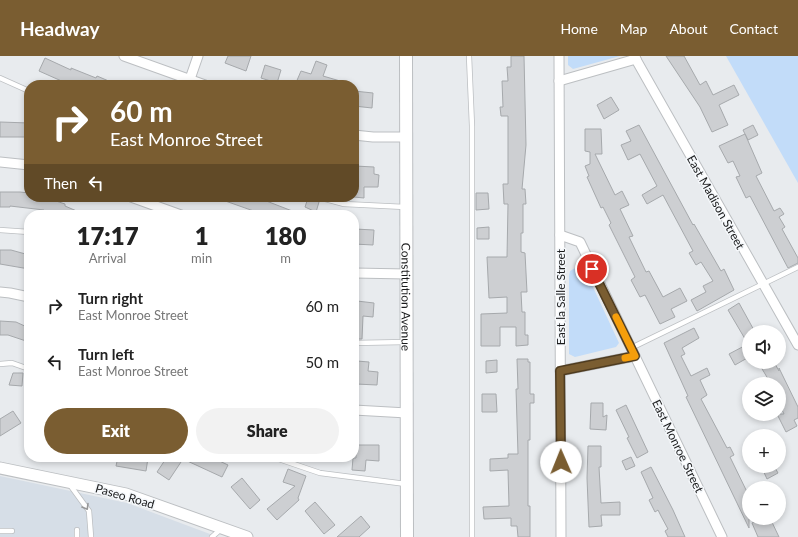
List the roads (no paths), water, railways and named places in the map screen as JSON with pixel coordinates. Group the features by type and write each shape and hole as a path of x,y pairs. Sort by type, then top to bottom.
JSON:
{"main road":[{"name":"Constitution Avenue","path":"403,537 407,531 408,484 406,56"}],"street":[{"path":"124,56 190,79 198,56"},
{"name":"East la Salle Street","path":"559,56 561,537"},
{"name":"East Madison Street","path":"559,82 635,58 798,345"},
{"path":"359,136 407,138"},
{"path":"0,162 24,164"},
{"path":"145,202 167,210"},
{"name":"East Monroe Street","path":"560,235 580,242 722,537"},
{"path":"359,273 407,274"},
{"path":"0,292 10,292 24,296"},
{"path":"560,371 633,352"},
{"path":"359,410 407,412"},
{"name":"Paseo Road","path":"0,468 126,494 247,537"}],"lane":[{"path":"469,56 472,134 472,537"},
{"path":"0,78 24,89"},
{"path":"337,202 344,204 407,207"},
{"path":"0,230 24,232"},
{"path":"633,352 762,284 798,267"},
{"path":"359,343 407,342"},
{"path":"0,364 12,362 24,367"},
{"path":"288,462 320,473 408,484"},
{"path":"68,482 89,511 91,537"},
{"path":"212,537 223,528"},
{"path":"77,530 77,537"},
{"path":"0,531 12,531"}]}
